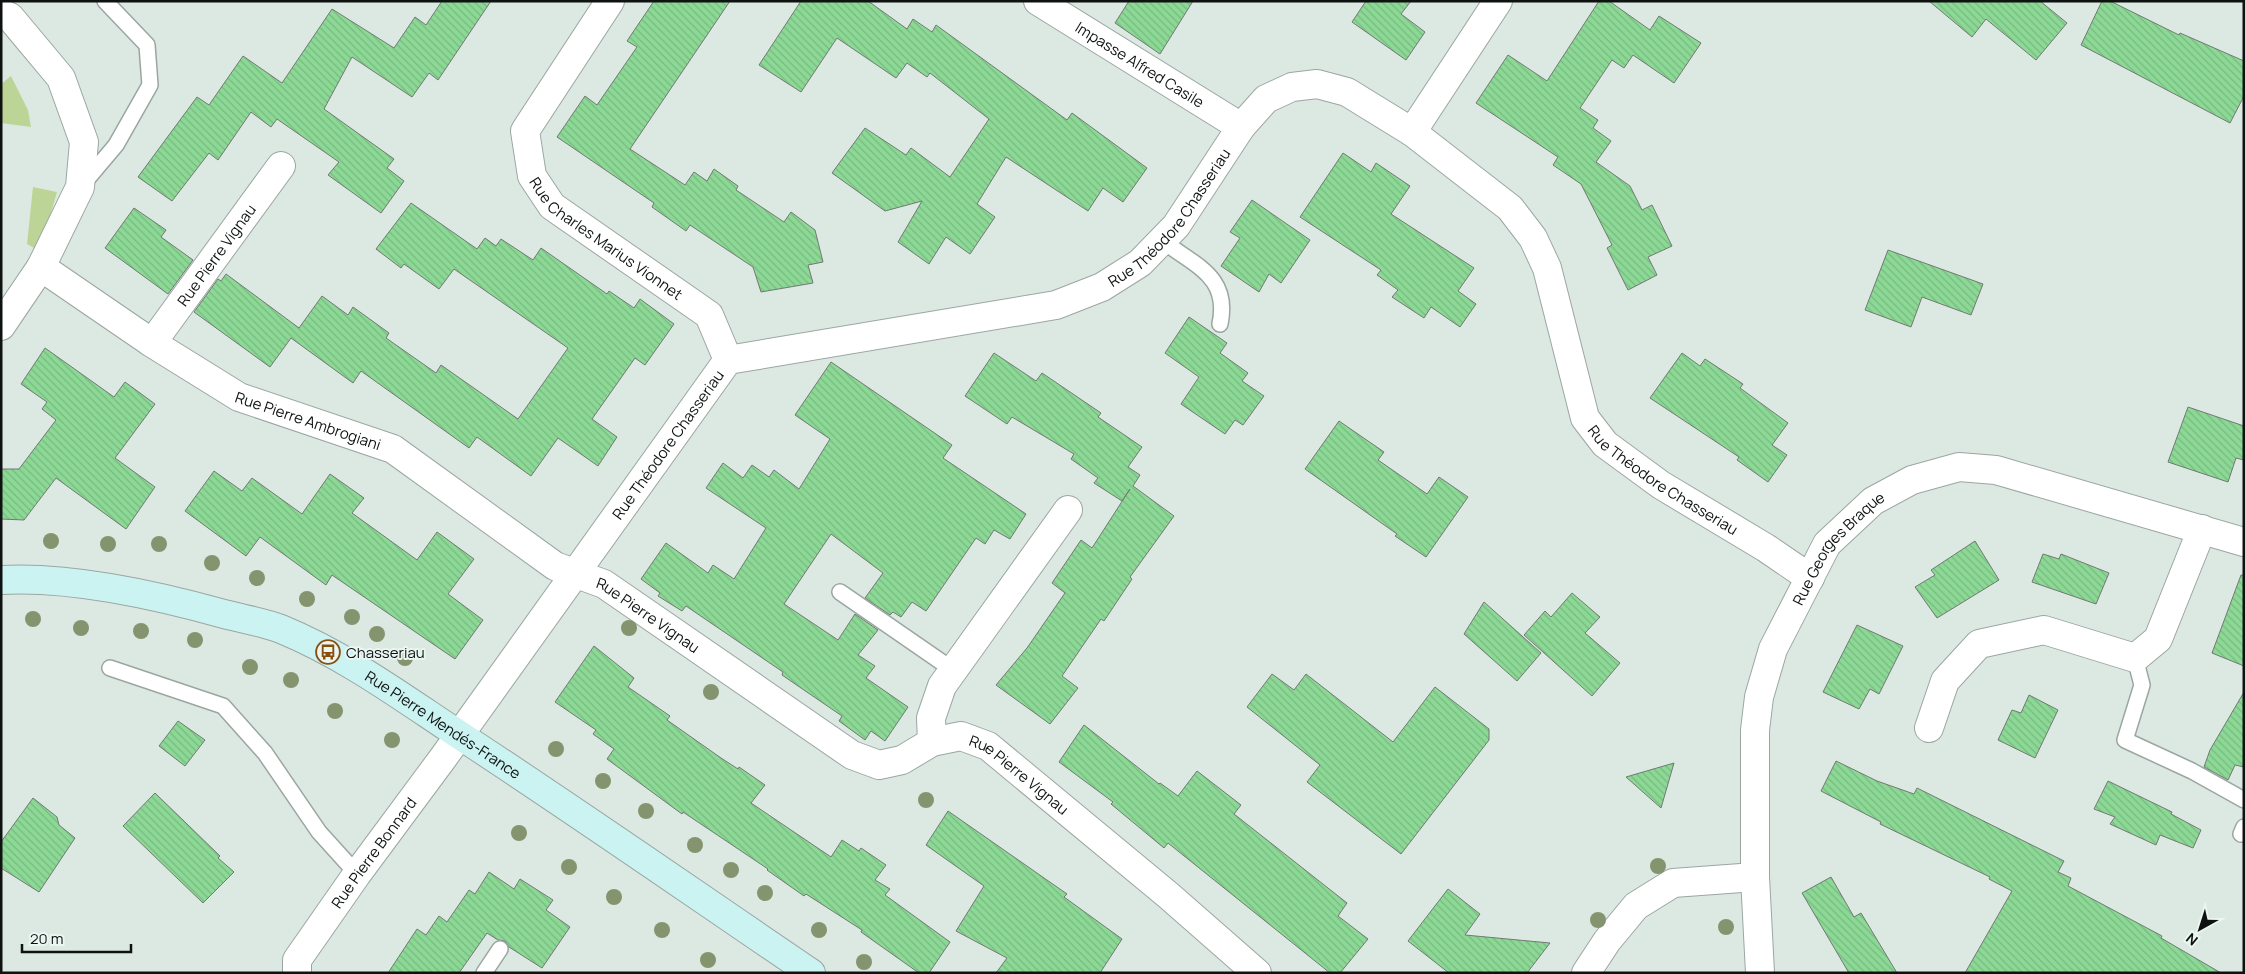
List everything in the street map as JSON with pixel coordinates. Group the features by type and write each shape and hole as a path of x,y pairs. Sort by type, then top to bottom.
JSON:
{"street":[{"name":"Rue Charles Marius Vionnet","path":"610,1 525,131 532,176 552,206 709,316 728,360"},
{"name":"Impasse Alfred Casile","path":"1038,1 1240,127"},
{"path":"1412,132 1498,1"},
{"path":"1,13 10,17 60,78 84,142 80,187 40,267 1,326"},
{"name":"Rue Théodore Chasseriau","path":"459,735 728,360 1056,305 1102,287 1140,263 1176,226 1240,127 1266,99 1292,87 1317,84 1348,92 1412,132 1510,208 1534,238 1547,268 1585,418 1606,444 1661,485 1766,548 1810,578"},
{"name":"Rue Pierre Vignau","path":"152,343 281,166"},
{"name":"Rue Pierre Ambrogiani","path":"40,267 152,343 239,397 393,449 555,566 574,573"},
{"name":"Rue Georges Braque","path":"1760,973 1755,877 1754,738 1759,697 1773,649 1827,544 1873,501 1912,480 1959,467 1996,470 2244,542"},
{"path":"932,742 931,718 942,686 1068,510"},
{"path":"1929,728 1945,681 1979,644 2044,630 2135,658 2158,639 2202,529"},
{"name":"Rue Pierre Vignau","path":"574,573 604,584 852,755 879,765 902,760 932,742 961,736 988,746 1168,895 1257,973"},
{"name":"Rue Pierre Mendés-France","path":"1,580 33,578 120,591 198,607 280,629 328,652 368,675 459,735 811,973"},
{"name":"Rue Pierre Bonnard","path":"297,973 297,960 356,874 459,735"},
{"path":"1586,973 1607,941 1636,906 1673,883 1755,877"}],"lane":[{"path":"80,187 116,146 150,85 147,45 105,1"},
{"path":"1162,240 1203,269 1218,285 1224,306 1220,324"},
{"path":"840,592 953,670"},
{"path":"2135,658 2142,685 2125,740 2192,771 2244,800"},
{"path":"110,668 223,706 265,753 319,832 356,874"},
{"path":"484,973 500,949"}],"green space":[{"path":"11,76 28,110 31,127 1,123 1,84"},
{"path":"33,187 57,192 47,226 34,248 27,244"}],"building":[{"path":"442,1 491,1 438,80 429,73 412,97 352,57 324,109 394,159 387,168 404,181 381,213 328,175 339,162 277,119 271,127 251,112 218,160 209,153 172,201 138,177 197,97 209,105 243,56 282,83 332,9 394,48 415,17 426,25"},
{"path":"654,1 730,1 630,149 685,185 694,172 707,181 714,169 738,186 736,190 784,222 791,212 815,230 823,262 808,265 813,283 761,292 753,267 690,225 686,231 652,207 654,203 557,137 585,96 597,105 637,47 627,41"},
{"path":"801,1 868,1 907,29 913,19 932,32 936,25 1067,120 1072,113 1147,168 1123,202 1103,188 1088,211 1006,157 977,204 995,217 970,254 946,237 929,264 898,242 922,201 885,211 832,173 865,128 906,155 911,148 950,177 989,119 930,73 927,77 907,63 896,78 837,38 801,92 759,65"},
{"path":"1129,1 1193,1 1160,54 1115,23"},
{"path":"1366,1 1411,1 1401,14 1425,32 1406,60 1352,22"},
{"path":"1599,1 1609,1 1650,30 1659,16 1701,43 1674,83 1633,55 1624,68 1612,60 1580,108 1598,120 1593,128 1611,141 1596,162 1630,186 1642,210 1652,205 1672,246 1648,257 1657,275 1628,290 1607,248 1612,245 1581,184 1553,165 1558,157 1476,103 1508,55 1547,81"},
{"path":"1929,1 2040,1 2067,23 2036,60 1986,19 1972,37"},
{"path":"2102,1 2110,1 2179,35 2180,33 2244,61 2244,96 2230,123 2081,45"},
{"path":"1343,153 1371,172 1376,163 1410,186 1391,214 1474,268 1458,291 1476,304 1460,327 1431,307 1424,318 1392,297 1398,290 1377,275 1381,270 1300,217"},
{"path":"1252,200 1310,240 1281,283 1269,274 1259,292 1221,266 1240,238 1230,232"},
{"path":"411,203 477,249 485,238 496,246 501,239 533,260 541,248 607,294 609,291 634,308 640,299 674,324 645,365 635,358 592,419 617,437 598,466 558,438 531,476 477,437 469,448 361,371 353,383 291,338 270,367 194,312 218,279 221,281 226,274 299,328 322,296 348,315 353,307 389,333 386,338 436,373 441,365 518,419 568,348 454,269 439,289 404,264 401,268 376,249"},
{"path":"134,208 166,230 161,237 193,260 168,294 105,248"},
{"path":"1888,250 1983,284 1971,315 1922,297 1911,327 1865,310"},
{"path":"1189,317 1227,343 1220,353 1248,373 1242,381 1264,396 1243,425 1235,420 1225,434 1181,404 1199,377 1165,353"},
{"path":"45,348 114,397 125,382 155,404 115,458 155,487 126,529 56,478 24,520 1,519 1,469 19,469 56,420 42,409 47,402 21,384"},
{"path":"994,353 1036,381 1042,373 1101,413 1098,417 1142,447 1128,467 1140,475 1133,486 1174,516 1130,577 1132,579 1104,621 1101,619 1062,676 1078,688 1050,724 996,685 1027,648 1065,593 1052,583 1081,540 1092,548 1130,489 1122,501 1094,483 1098,478 1071,459 1074,454 1012,417 1007,424 965,396"},
{"path":"1682,353 1700,366 1705,359 1743,384 1740,388 1788,423 1772,445 1787,455 1768,482 1737,460 1739,457 1650,398"},
{"path":"831,362 952,445 943,458 1026,514 1010,539 994,530 985,544 976,538 926,611 912,602 901,617 893,612 890,615 865,598 883,573 831,534 784,604 838,640 855,614 878,630 858,655 875,666 866,678 908,707 885,741 871,731 865,740 839,721 842,716 782,675 783,672 686,606 682,611 658,596 660,593 641,579 666,543 708,573 713,565 734,579 766,528 706,488 723,463 743,478 752,465 769,477 774,470 799,489 830,439 795,415"},
{"path":"2188,407 2244,426 2244,460 2236,458 2228,482 2168,462"},
{"path":"1339,421 1384,452 1378,460 1427,494 1439,477 1468,497 1426,557 1395,536 1397,534 1305,469"},
{"path":"214,471 242,491 252,478 302,514 330,474 364,498 352,513 417,560 437,532 474,559 448,594 483,620 455,659 332,575 326,585 260,537 246,556 185,511"},
{"path":"1975,541 1999,580 1937,618 1915,587 1935,575 1931,570"},
{"path":"2043,554 2059,559 2061,554 2109,573 2096,604 2032,582"},
{"path":"2241,575 2244,575 2244,666 2212,653"},
{"path":"1572,593 1600,617 1585,633 1620,663 1592,696 1524,635 1545,611 1551,617"},
{"path":"1484,602 1541,653 1517,681 1464,634"},
{"path":"1857,625 1903,646 1879,694 1870,689 1859,709 1823,692"},
{"path":"594,646 634,678 628,687 670,716 667,720 721,758 738,769 739,767 765,785 751,803 831,857 842,840 859,851 861,848 886,865 875,880 890,889 885,895 950,942 929,973 919,973 861,932 862,930 806,894 804,896 768,869 683,812 682,814 607,759 614,749 593,734 596,730 555,702"},
{"path":"1272,674 1294,690 1306,674 1393,742 1435,687 1489,729 1489,740 1401,854 1307,782 1320,765 1247,707"},
{"path":"2244,692 2244,767 2235,765 2228,780 2204,767 2210,750"},
{"path":"2029,695 2058,710 2035,758 1998,740 2012,710 2021,713"},
{"path":"178,721 205,740 185,766 159,746"},
{"path":"1084,725 1159,784 1178,796 1197,771 1241,805 1234,814 1347,903 1338,916 1368,939 1340,973 1330,973 1168,843 1164,848 1111,804 1113,802 1059,762"},
{"path":"1836,761 1877,781 1914,794 1917,788 2064,861 2058,872 2071,878 2068,886 2162,936 2161,938 2221,973 1965,973 2012,891 1989,879 1990,877 1880,824 1881,822 1821,791"},
{"path":"1674,763 1661,808 1626,777"},
{"path":"2108,781 2172,812 2171,814 2201,830 2193,848 2160,835 2156,845 2110,824 2115,817 2094,809"},
{"path":"155,793 234,872 203,903 123,826"},
{"path":"33,798 57,817 59,825 75,838 39,892 1,868 1,842"},
{"path":"948,811 1067,894 1064,897 1122,939 1100,973 996,973 1007,958 956,931 984,886 926,845"},
{"path":"489,872 514,889 520,879 553,900 546,910 570,927 542,968 509,947 505,941 498,940 487,933 459,973 388,973 417,929 426,935 439,916 447,922 469,890 475,894"},
{"path":"1831,877 1854,917 1861,913 1897,973 1849,973 1802,893"},
{"path":"1448,889 1480,914 1465,935 1550,943 1527,973 1449,973 1408,941"}],"place":[{"name":"Chasseriau","path":"328,652"}]}
